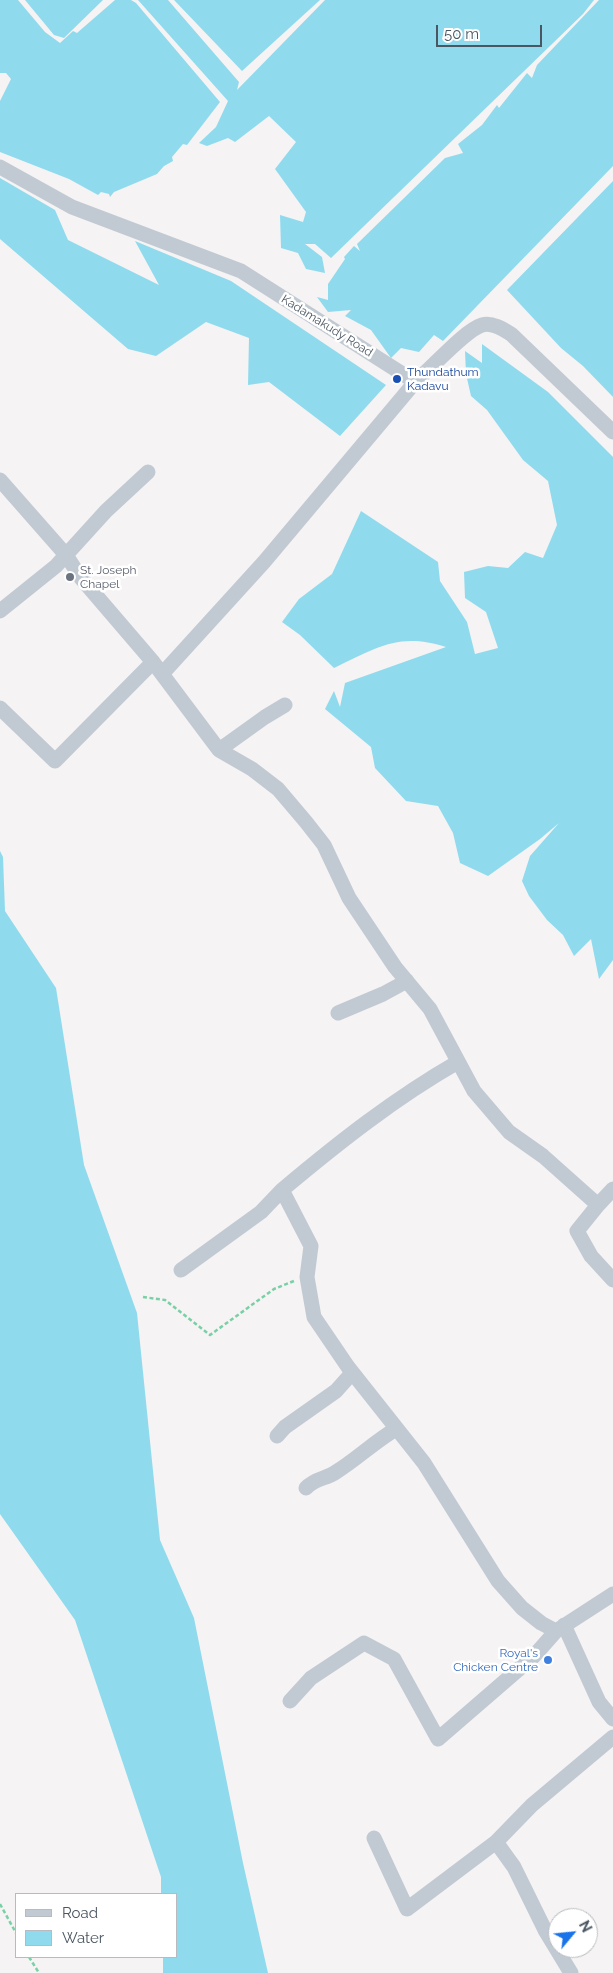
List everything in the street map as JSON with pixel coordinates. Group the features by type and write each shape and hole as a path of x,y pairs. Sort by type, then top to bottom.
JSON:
{"street":[{"name":"Kadamakudy Road","path":"0,167 72,207 241,272 416,381"},
{"path":"0,708 56,762 158,668 264,562 416,381 482,324 498,326 511,334 613,432"},
{"path":"0,611 56,566 106,511 148,472"},
{"path":"0,480 66,555 81,578 158,668 220,750 252,769 278,789 324,845 348,898 407,981 430,1009 474,1091 509,1132 542,1156 598,1205"},
{"path":"220,750 265,717 285,705"},
{"path":"338,1013 383,994 407,981"},
{"path":"181,1270 260,1212 282,1190 345,1137 428,1079 458,1062"},
{"path":"613,1189 577,1231 591,1256 613,1280"},
{"path":"282,1190 311,1246 307,1277 314,1318 352,1373 424,1463 498,1581 522,1608 541,1623 560,1628 599,1702 613,1719"},
{"path":"277,1436 285,1426 336,1391 352,1373"},
{"path":"306,1488 312,1481 335,1473 358,1454 396,1429"},
{"path":"290,1701 311,1678 364,1642 394,1659 438,1740 534,1656 560,1628 613,1594"},
{"path":"374,1838 407,1910 496,1842 539,1799 613,1737"},
{"path":"496,1842 514,1867 545,1930 571,1973"}],"path":[{"path":"143,1296 164,1300 210,1335 274,1289 307,1277"},
{"path":"0,1904 15,1931"},
{"path":"30,1958 38,1973"}],"water":[{"path":"0,0 18,0 45,32 60,43 73,31 77,33 115,0 131,0 136,3 220,102 187,145 183,144 172,157 173,161 164,166 157,174 114,192 110,197 109,194 101,192 98,195 69,179 0,152 0,101 11,79 6,73 0,73"},
{"path":"25,0 103,0 64,38 54,35"},
{"path":"138,0 168,0 239,82 237,90 325,0 594,0 583,14 331,258 315,244 305,244 322,257 325,273 306,269 298,253 281,248 280,215 303,222 306,212 275,169 296,142 269,116 235,142 228,138 207,146 199,143 216,127 228,101"},
{"path":"174,0 320,0 242,71"},
{"path":"599,0 613,0 613,166 443,341 434,335 419,352 401,348 391,358 371,330 345,316 351,310 328,312 317,297 328,300 328,284 345,259 344,257 354,246 360,251 357,244 445,158 463,153 458,144 482,125 497,105 499,108 527,73 532,78 537,65"},
{"path":"0,178 55,210 68,240 159,285 135,241 231,281 386,385 340,436 269,382 248,385 249,338 206,322 156,356 128,349 0,239"},
{"path":"613,181 613,397 583,366 561,348 507,290"},
{"path":"482,344 548,392 613,457 613,960 599,979 591,939 574,956 563,935 547,920 529,896 522,881 530,856 559,823 488,876 460,863 453,833 438,806 406,801 375,768 371,747 325,709 334,691 340,707 345,683 446,647 414,641 388,644 334,668 300,635 282,622 299,599 332,574 361,511 438,562 440,581 467,622 475,654 498,648 486,612 465,598 464,572 488,566 508,568 525,552 543,558 557,525 548,481 523,460 487,410 471,396 466,374 465,351 482,363"},
{"path":"0,851 3,857 5,911 56,988 84,1165 137,1313 160,1540 194,1618 243,1863 268,1973 163,1973 163,1958 178,1958 178,1893 161,1893 161,1877 75,1620 0,1514"}],"place":[{"name":"Thundathum Kadavu","path":"397,379"},
{"name":"St. Joseph Chapel","path":"70,577"},
{"name":"Royal's Chicken Centre","path":"548,1660"}]}
